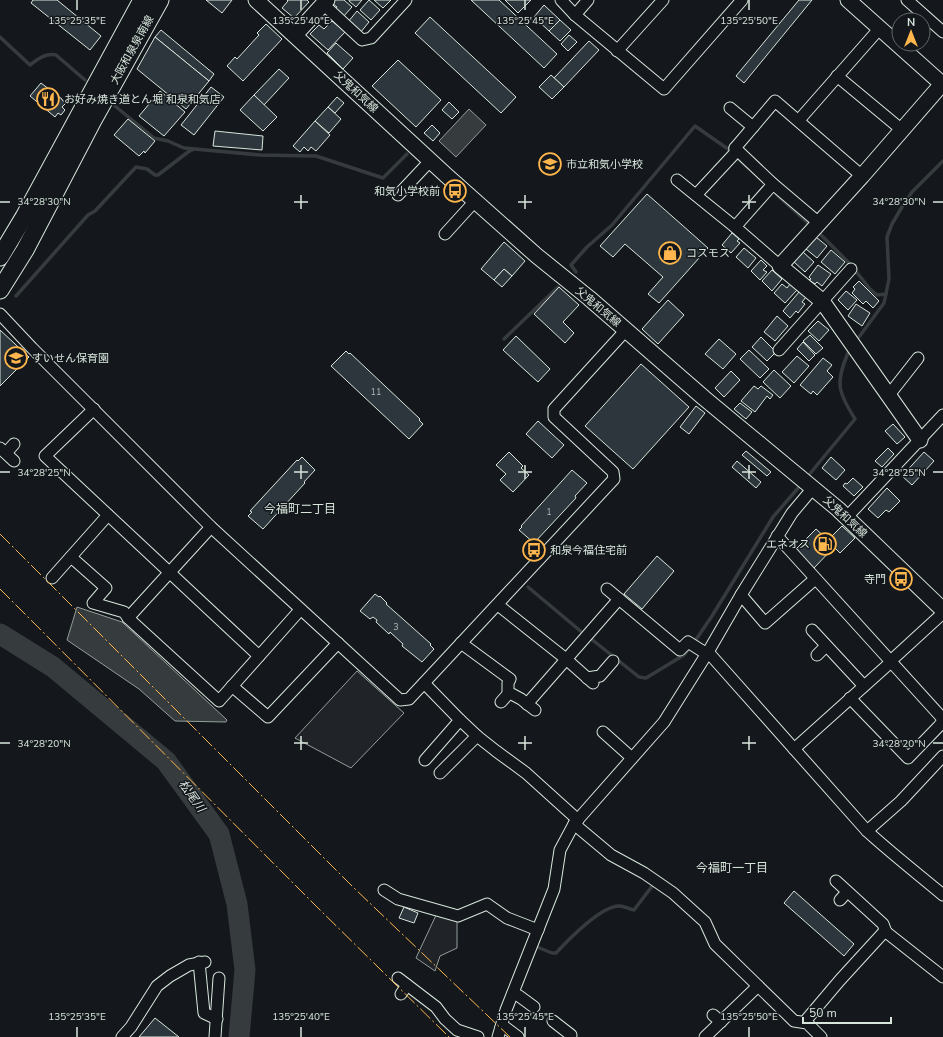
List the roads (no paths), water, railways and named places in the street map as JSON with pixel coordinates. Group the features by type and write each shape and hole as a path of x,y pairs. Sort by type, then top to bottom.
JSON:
{"main road":[{"name":"大阪和泉泉南線","path":"0,257 24,217 142,0"},
{"name":"大阪和泉泉南線","path":"0,290 25,250 93,120 160,0"},
{"name":"父鬼和気線","path":"256,0 430,161 537,256 847,517 943,612"},
{"path":"848,0 943,84 780,266 822,301 920,440"},
{"path":"295,36 325,2"}],"street":[{"path":"325,2 362,40 371,38 406,0"},
{"path":"561,0 575,15 664,90 742,0"},
{"path":"575,15 588,0"},
{"path":"617,51 663,0"},
{"path":"907,0 943,32"},
{"path":"799,120 880,28"},
{"path":"837,76 902,130"},
{"path":"696,195 734,152 775,101 799,120 862,176"},
{"path":"730,108 753,127"},
{"path":"734,152 770,187 819,223"},
{"path":"398,195 430,161"},
{"path":"677,180 780,266"},
{"path":"735,227 770,187"},
{"path":"445,234 475,201"},
{"path":"779,350 851,269"},
{"path":"0,314 211,528 400,700 409,699 614,479 613,472 554,417 554,409 626,330"},
{"path":"889,395 918,358"},
{"path":"94,409 45,456 259,656"},
{"path":"847,517 943,415"},
{"path":"14,444 3,450 14,461"},
{"path":"500,1032 506,1010 554,889 560,850 576,822 664,722 792,513 813,488"},
{"path":"52,578 108,515"},
{"path":"128,618 211,528"},
{"path":"778,536 815,578 893,659 943,720 908,758 850,698"},
{"path":"71,557 106,588 93,603 124,612 128,618 219,701 300,610"},
{"path":"741,594 765,623 815,578"},
{"path":"607,589 680,650 688,642 707,653 867,831 885,848 896,855 943,895"},
{"path":"461,643 510,679 508,683 508,692 531,707 566,659 619,599"},
{"path":"498,605 590,680 609,673 613,661"},
{"path":"794,749 943,612"},
{"path":"812,630 864,686"},
{"path":"232,686 268,717 338,643"},
{"path":"817,655 826,646"},
{"path":"424,683 477,736 496,752 526,773 611,855 644,873 673,893 705,922 715,944 758,986 794,1021 807,1023 821,1037"},
{"path":"501,702 509,693"},
{"path":"425,760 460,720"},
{"path":"603,732 632,758"},
{"path":"440,772 477,736"},
{"path":"867,831 901,801 943,756"},
{"path":"836,881 843,896 883,924 886,932 943,977"},
{"path":"384,890 398,899 458,916 487,904 507,918 538,930"},
{"path":"807,1023 807,1018 883,933 886,932"},
{"path":"122,1037 131,1027 157,986 170,976 189,965 202,962 204,1013 217,1020"},
{"path":"215,1037 219,978"},
{"path":"398,978 436,1007 437,1017 445,1020 457,1030 478,1037"},
{"path":"401,994 408,985"},
{"path":"705,1037 717,1019 758,986"},
{"path":"513,993 534,1007"},
{"path":"553,1021 572,1033"},
{"path":"500,1032 506,1028 518,1037"}],"waterway":[{"path":"0,37 30,65 45,56 56,55 85,80"},
{"path":"115,106 154,138 168,141 184,148 260,155 316,156 383,178 407,154"},
{"path":"576,272 571,265 587,247 612,225 695,126 728,149 748,168"},
{"path":"16,296 88,215 95,211 136,167 147,169 155,175 158,175 194,149"},
{"path":"859,337 884,303 889,279 887,237 892,224 912,192 943,161"},
{"path":"777,195 809,224"},
{"path":"819,233 850,264 870,289 877,295 886,294"},
{"path":"504,339 558,287"},
{"path":"808,476 855,419 845,402 840,387 841,372 848,353"},
{"path":"695,641 773,517 799,487"},
{"path":"528,587 584,634"},
{"name":"松尾川","path":"0,634 53,667 166,761 219,834 237,904 245,970 239,1037"},
{"path":"590,638 639,677 646,678 684,655 688,650"},
{"path":"537,947 552,953 556,953 594,917 612,907 623,906 634,910 653,885"}],"place":[{"name":"お好み焼き道とん堀 和泉和気店","path":"48,99"},
{"name":"市立和気小学校","path":"550,164"},
{"name":"和気小学校前","path":"455,191"},
{"name":"コスモス","path":"670,253"},
{"name":"すいせん保育園","path":"16,358"},
{"name":"エネオス","path":"825,544"},
{"name":"和泉今福住宅前","path":"534,550"},
{"name":"寺門","path":"901,579"}],"district":[{"name":"今福町二丁目","path":"300,509"},
{"name":"今福町一丁目","path":"732,868"}]}
